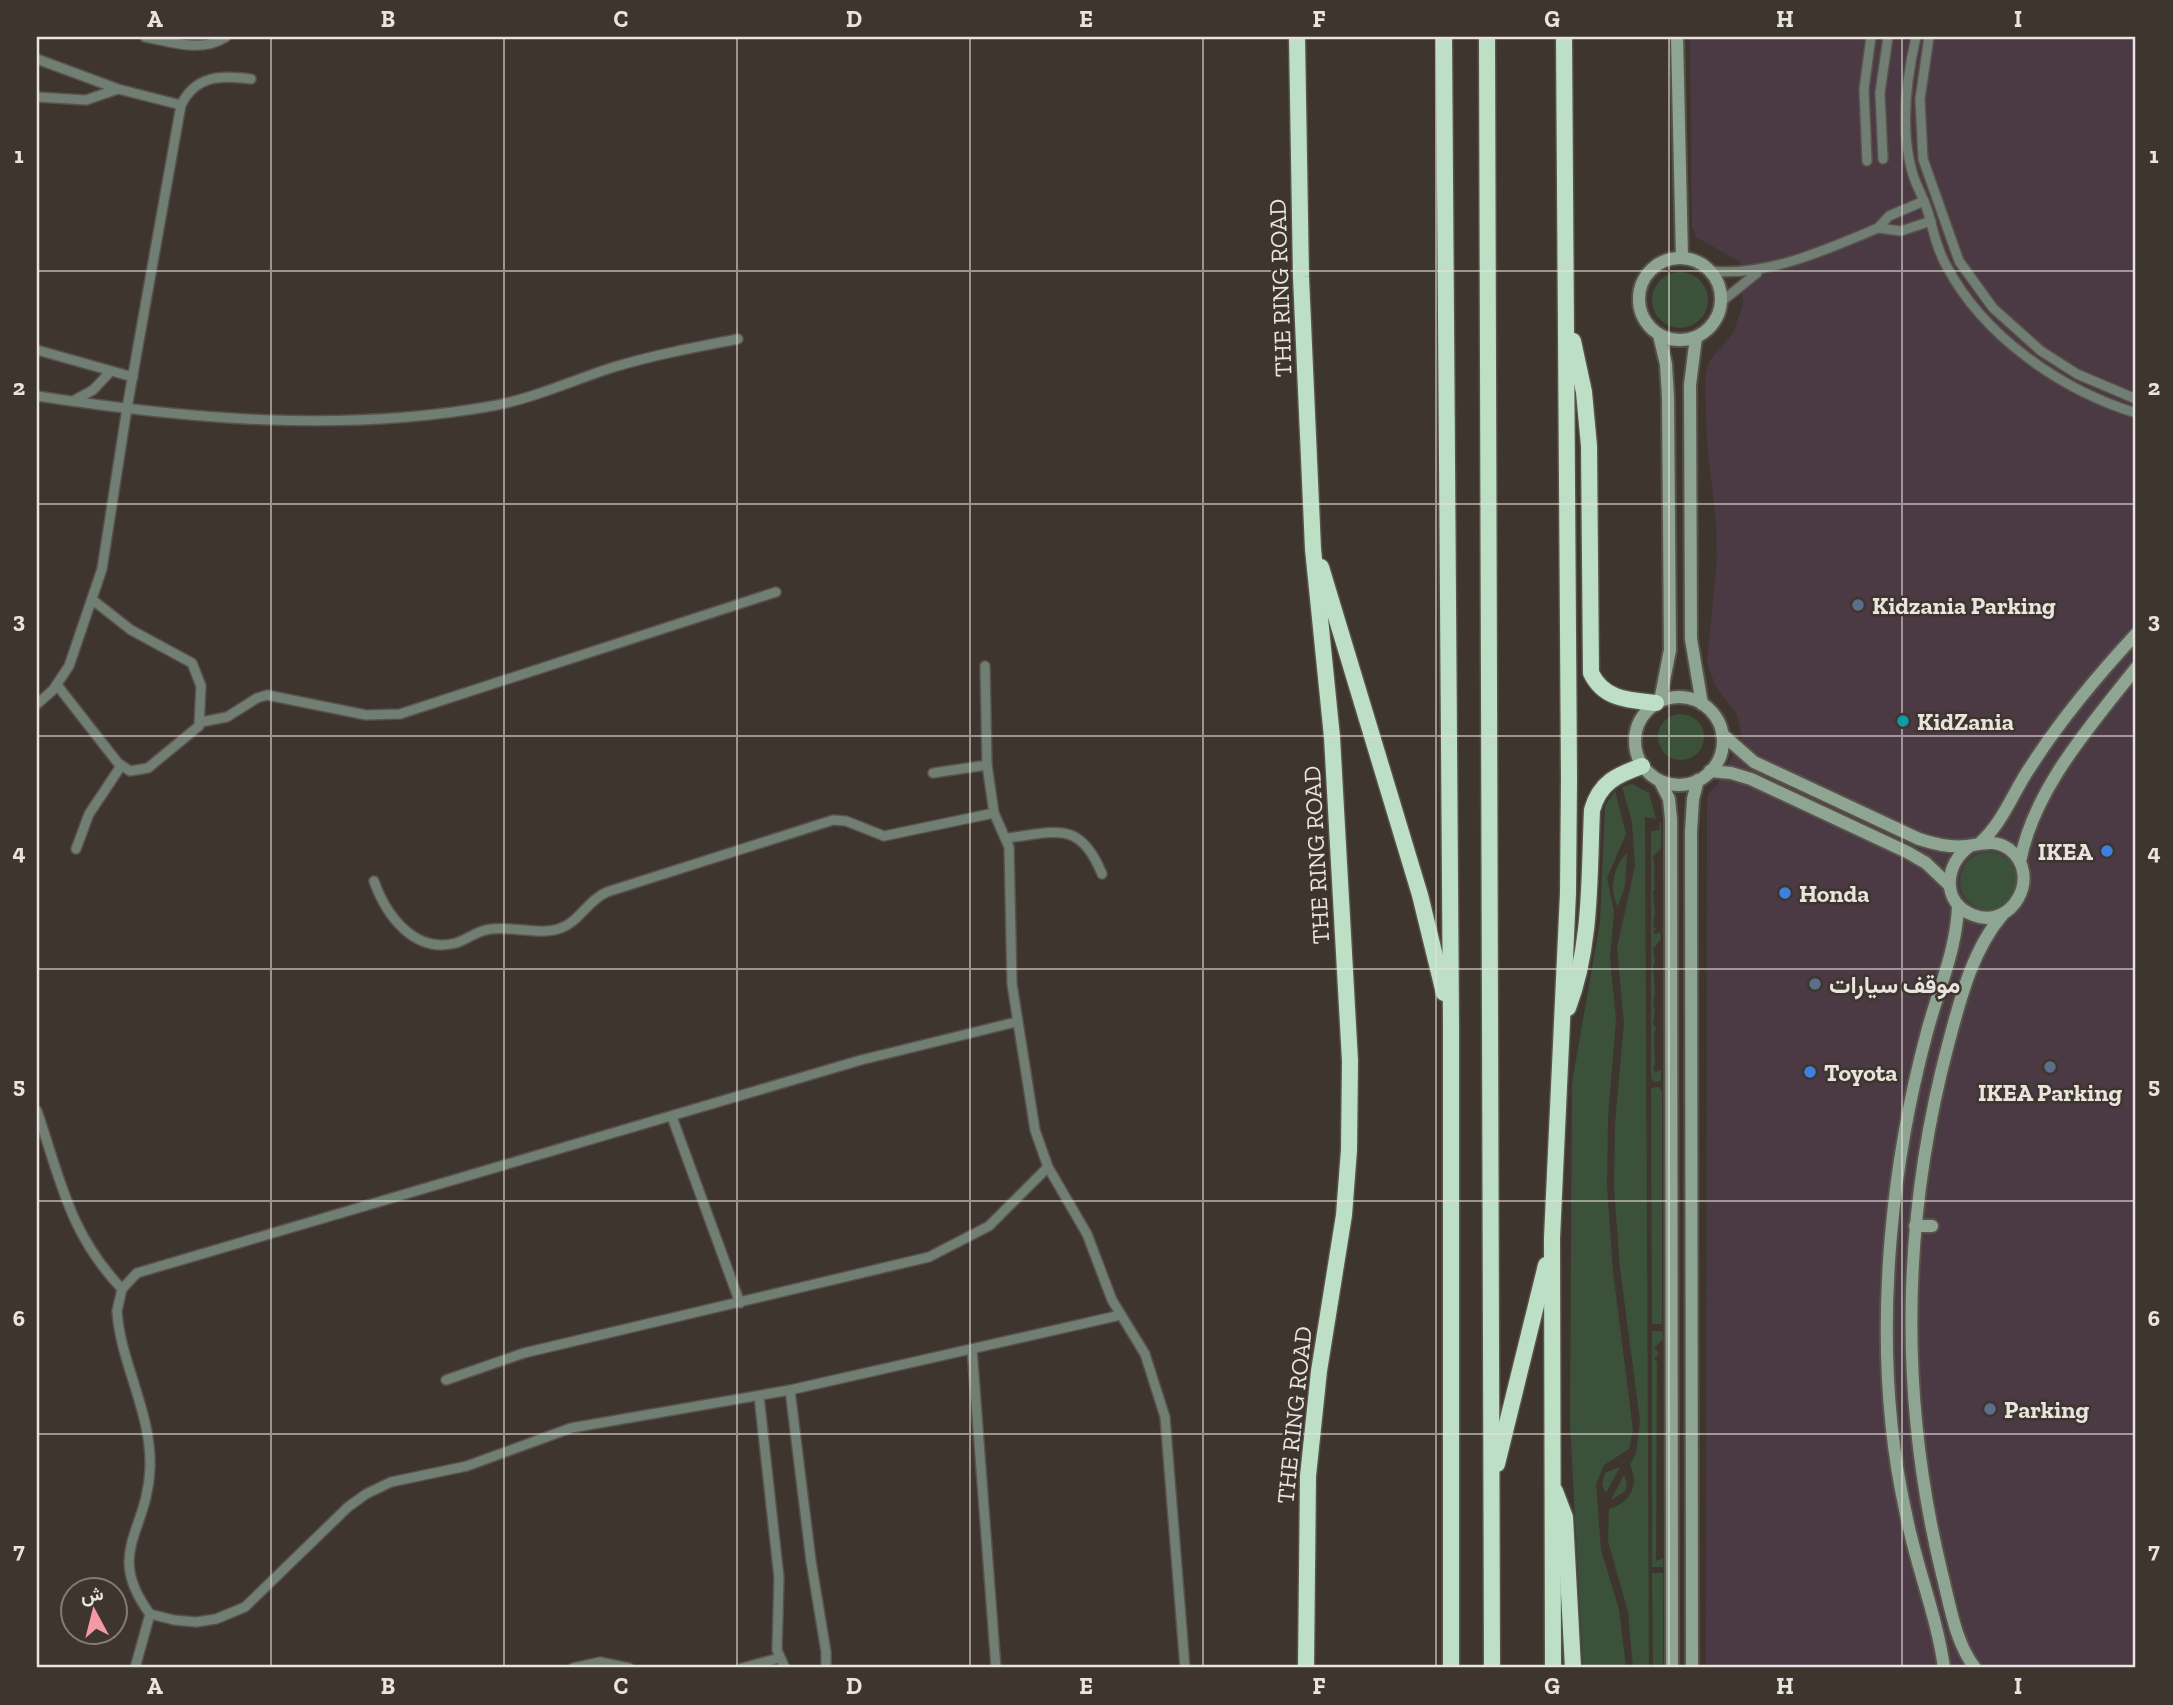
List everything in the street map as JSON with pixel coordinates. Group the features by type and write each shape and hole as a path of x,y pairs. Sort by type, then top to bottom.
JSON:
{"highway":[{"name":"THE RING ROAD","path":"1297,37 1301,276 1313,549 1340,858 1350,1100 1342,1233 1318,1371 1308,1463 1306,1668"},
{"path":"1444,37 1451,1022 1451,1668"},
{"path":"1487,37 1492,1668"},
{"path":"1553,1668 1552,1238 1569,779 1564,37"},
{"path":"1567,317 1587,418 1591,673 1603,691 1612,696 1658,702"},
{"path":"1313,549 1325,578 1417,885 1451,1022"},
{"path":"1562,1023 1578,979 1583,956 1595,797 1612,778 1642,766"},
{"path":"1492,1484 1552,1238"},
{"path":"1553,1486 1565,1517 1573,1668"}],"street":[{"path":"145,37 194,46 210,45 226,37"},
{"path":"1677,37 1682,258"},
{"path":"1867,161 1864,89 1871,37"},
{"path":"1883,159 1880,93 1888,37"},
{"path":"1916,37 1909,77 1907,133 1913,173 1938,247 1951,275 2007,339 2065,382 2136,413"},
{"path":"1929,37 1920,90 1923,159 1941,204 1953,250 1977,288 2015,329 2077,374 2136,399"},
{"path":"37,59 118,89 181,105"},
{"path":"37,704 57,685 69,666 94,601 107,547 132,377 181,105 190,91 209,78 225,75 250,79"},
{"path":"37,97 86,100 118,89"},
{"path":"1907,133 1921,133"},
{"path":"1878,228 1889,216 1924,201"},
{"path":"1709,271 1731,273 1763,269 1878,228 1901,230 1931,221"},
{"path":"1659,335 1677,340 1696,337 1713,323 1721,302 1720,291 1709,271 1700,264 1682,258 1666,261 1653,268 1643,280 1639,295 1644,318 1659,335 1666,364 1668,397 1670,640 1658,702 1640,720 1636,732 1637,755 1642,766 1660,781 1669,799 1671,819 1672,1668"},
{"path":"1721,302 1763,269"},
{"path":"2007,339 2015,329"},
{"path":"1696,337 1690,385 1691,639 1702,704"},
{"path":"37,396 127,408 303,421 429,415 528,398 635,361 738,339"},
{"path":"37,350 132,377"},
{"path":"73,401 93,390 110,372"},
{"path":"201,722 227,717 257,698 267,695 366,715 400,713 776,593"},
{"path":"57,685 121,766 135,771 148,768 190,736 201,722 200,680 192,663 131,630 94,601"},
{"path":"1949,885 1953,862 2001,819 2029,768 2051,737 2136,634"},
{"path":"985,666 987,765 994,813 1007,838 1009,950 1016,1022 1035,1130 1048,1167 1080,1219 1105,1285 1145,1354 1165,1417 1185,1668"},
{"path":"1958,905 1974,916 1993,917 2013,907 2024,886 2020,863 2036,808 2102,711 2136,668"},
{"path":"1658,702 1681,698 1702,704 1715,717 1722,734 1721,754 1710,772 1686,784 1660,781"},
{"path":"1722,734 1754,762 1874,819 1935,844 1975,844 2008,849 2020,863"},
{"path":"933,773 987,765"},
{"path":"76,849 84,822 121,766"},
{"path":"1710,772 1731,773 1751,779 1926,863 1949,885 1958,905 1954,944 1927,1030 1909,1108 1896,1185 1889,1284 1890,1376 1898,1468 1905,1513 1944,1668"},
{"path":"1692,1668 1691,809 1698,780"},
{"path":"374,881 384,905 409,934 431,944 448,944 489,929 559,929 572,922 593,900 607,892 833,820 846,821 884,836 994,813"},
{"path":"1007,838 1051,832 1073,834 1089,847 1102,874"},
{"path":"1975,1668 1961,1641 1948,1599 1921,1468 1911,1344 1915,1226 1932,1112 1951,1035 1979,949 2003,914"},
{"path":"1016,1022 861,1060 137,1273 122,1289 117,1318 146,1423 150,1465 146,1505 131,1544 127,1567 134,1591 150,1614 174,1620 195,1622 236,1612 254,1601 348,1507 366,1494 391,1482 467,1466 571,1428 790,1390 1121,1315"},
{"path":"37,1111 57,1177 78,1229 91,1253 122,1289"},
{"path":"672,1117 740,1303"},
{"path":"446,1380 524,1353 911,1264 947,1250 1000,1218 1048,1167"},
{"path":"1915,1226 1932,1226"},
{"path":"972,1349 996,1668"},
{"path":"790,1390 826,1668"},
{"path":"759,1396 763,1461 778,1570 776,1642 779,1658 785,1668"},
{"path":"135,1668 150,1614"},
{"path":"742,1668 779,1658"},
{"path":"573,1668 600,1662 629,1668"}],"shaded area":[{"path":"1690,37 2136,37 2136,1668 1706,1668 1707,806 1708,795 1717,785 1742,738 1737,715 1715,685 1707,662 1717,559 1707,442 1705,378 1709,362 1733,333 1743,304 1740,262 1696,237 1692,226"}],"green space":[{"path":"1674,272 1686,272 1696,276 1704,284 1708,300 1704,316 1696,324 1686,328 1674,328 1664,324 1656,316 1652,306 1652,294 1656,284 1664,276"},
{"path":"1681,714 1697,721 1704,737 1697,753 1681,760 1665,753 1658,737 1665,721"},
{"path":"1632,784 1649,793 1656,819 1645,817 1649,1668 1633,1668 1628,1612 1608,1541 1609,1509 1628,1498 1633,1486 1630,1465 1636,1453 1640,1421 1620,1268 1614,1187 1615,1124 1624,1023 1617,948 1635,866 1632,822 1622,787"},
{"path":"1615,791 1626,834 1607,878 1614,912 1610,958 1616,1020 1608,1118 1607,1186 1613,1272 1633,1430 1629,1449 1604,1465 1596,1484 1601,1550 1619,1609 1626,1668 1583,1668 1570,1423 1572,1083 1600,922 1605,806"},
{"path":"1661,823 1661,848 1653,857 1653,926 1656,929 1653,932 1660,932 1661,939 1653,949 1653,1024 1656,1027 1653,1070 1661,1070 1661,1081 1654,1082 1651,1078 1651,831 1660,830"},
{"path":"1989,852 2005,857 2013,865 2018,881 2013,897 2005,905 1989,910 1973,905 1965,897 1960,881 1965,865 1973,857"},
{"path":"1627,853 1625,886 1618,906 1613,893 1614,878 1622,858"},
{"path":"1659,1087 1662,1091 1662,1324 1652,1324 1651,1088"},
{"path":"1652,1331 1662,1331 1663,1339 1654,1348 1659,1353 1654,1359 1657,1362 1656,1561 1663,1558 1663,1567 1652,1567"},
{"path":"1620,1467 1606,1493 1602,1485 1605,1473"},
{"path":"1624,1475 1627,1483 1625,1491 1611,1500"},
{"path":"1652,1573 1663,1573 1663,1668 1653,1668"}],"place":[{"name":"Kidzania Parking","path":"1858,605"},
{"name":"KidZania","path":"1903,721"},
{"name":"IKEA","path":"2107,851"},
{"name":"Honda","path":"1785,893"},
{"name":"موقف سيارات","path":"1815,984"},
{"name":"IKEA Parking","path":"2050,1067"},
{"name":"Toyota","path":"1810,1072"},
{"name":"Parking","path":"1990,1409"}]}
